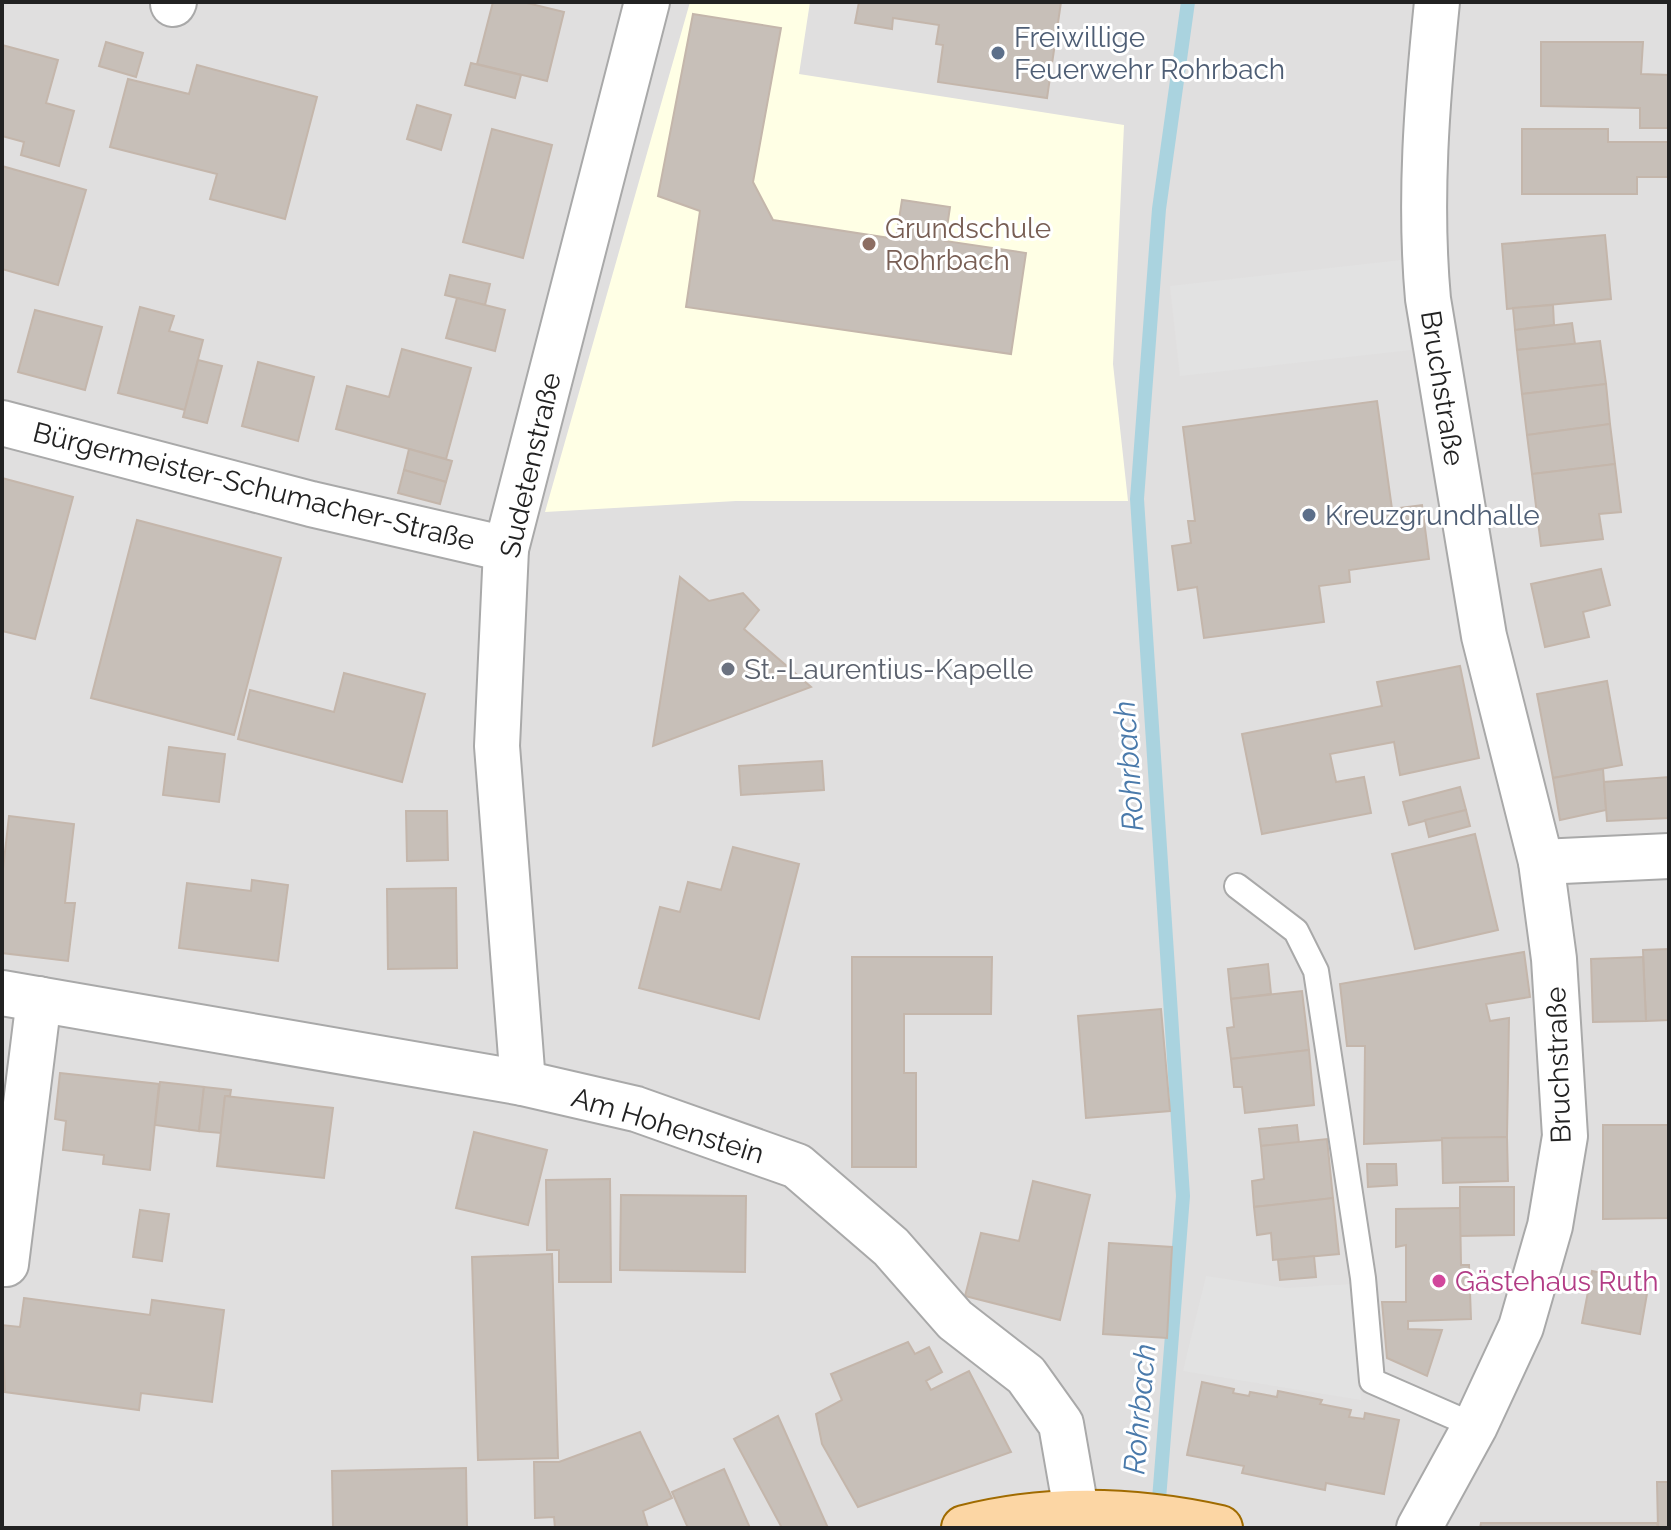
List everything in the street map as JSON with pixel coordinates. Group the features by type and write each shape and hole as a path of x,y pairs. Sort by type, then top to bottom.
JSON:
{"main road":[{"path":"964,1528 1133,1514 1207,1525"}],"street":[{"name":"Sudetenstraße","path":"523,1083 497,746 506,549 647,2"},
{"name":"Bruchstraße","path":"1419,1528 1475,1426 1521,1327 1550,1226 1565,1136 1554,959 1541,862 1484,636 1428,299 1424,258 1428,98 1437,2"},
{"name":"Bürgermeister-Schumacher-Straße","path":"2,423 311,504 506,549"},
{"path":"1541,862 1669,856"},
{"name":"Am Hohenstein","path":"6,1264 21,996 523,1083 636,1109 797,1166 891,1247 955,1320 1026,1375 1061,1424 1066,1519"}],"lane":[{"path":"1237,886 1296,931 1316,971 1363,1278 1372,1381 1475,1426"}],"shaded area":[{"path":"2,2 1669,2 1669,1528 2,1528"},
{"name":"Grundschule Rohrbach","path":"690,2 810,2 799,74 1124,125 1113,364 1128,501 736,501 545,512"},
{"path":"1401,260 1411,350 1180,376 1170,286"},
{"path":"1206,1276 1285,1288 1351,1284 1361,1400 1183,1371"}],"building":[{"path":"493,2 523,2 564,12 547,81 477,64"},
{"name":"Freiwillige Feuerwehr Rohrbach","path":"859,2 1061,2 1047,98 938,82 943,45 936,44 939,25 893,18 892,29 855,23"},
{"path":"693,14 781,28 753,182 773,220 896,239 902,200 950,207 945,241 1026,253 1011,354 686,307 700,211 658,196"},
{"path":"106,42 143,53 136,77 99,66"},
{"path":"1541,42 1643,42 1641,74 1669,75 1669,128 1640,128 1640,108 1541,106"},
{"path":"2,45 58,60 46,103 74,111 59,166 21,155 24,142 2,136"},
{"path":"471,63 521,75 515,98 465,85"},
{"path":"197,65 317,97 285,219 210,199 217,174 110,147 128,79 189,94"},
{"path":"417,105 451,115 441,150 407,139"},
{"path":"492,129 552,145 523,258 463,242"},
{"path":"1522,129 1608,129 1608,142 1669,142 1669,177 1637,177 1637,194 1522,194"},
{"path":"2,166 86,190 58,285 2,269"},
{"path":"1605,235 1611,299 1507,309 1502,244"},
{"path":"450,275 490,284 485,305 445,295"},
{"path":"457,298 505,310 495,351 446,338"},
{"path":"1553,305 1554,325 1515,330 1513,308"},
{"path":"140,307 174,316 169,331 203,340 185,410 118,393"},
{"path":"35,310 102,327 85,390 18,372"},
{"path":"1572,323 1575,344 1517,350 1515,330"},
{"path":"1600,341 1606,384 1522,394 1517,350"},
{"path":"402,349 471,368 446,459 336,429 347,386 389,397"},
{"path":"198,360 222,366 207,423 183,417"},
{"path":"258,362 314,377 298,441 242,426"},
{"path":"1606,384 1610,424 1527,435 1522,394"},
{"name":"Kreuzgrundhalle","path":"1377,401 1392,509 1422,505 1429,559 1349,570 1350,582 1319,586 1324,622 1204,638 1197,587 1178,590 1172,546 1191,543 1188,521 1195,521 1183,427"},
{"path":"1610,424 1615,464 1532,474 1527,435"},
{"path":"409,449 452,461 446,482 404,470"},
{"path":"1615,464 1621,512 1599,514 1603,539 1541,546 1532,474"},
{"path":"404,470 446,482 440,504 398,493"},
{"path":"2,478 73,497 35,639 2,631"},
{"path":"137,520 281,558 234,735 91,698"},
{"path":"1601,569 1610,605 1583,612 1589,637 1545,647 1531,584"},
{"name":"St.-Laurentius-Kapelle","path":"680,577 709,601 743,593 759,610 744,629 811,687 653,746"},
{"path":"1460,666 1479,758 1400,775 1394,742 1330,754 1336,782 1364,777 1371,813 1262,834 1242,734 1382,706 1377,682"},
{"path":"344,673 425,694 402,782 238,739 250,690 334,712"},
{"path":"1607,681 1622,765 1553,778 1537,694"},
{"path":"169,747 225,754 219,802 163,795"},
{"path":"822,761 824,790 741,795 739,766"},
{"path":"1603,769 1606,810 1560,820 1553,778"},
{"path":"1669,777 1669,818 1607,821 1604,782"},
{"path":"1460,787 1466,810 1409,825 1403,802"},
{"path":"1466,810 1470,826 1429,837 1425,820"},
{"path":"406,811 447,811 448,860 407,861"},
{"path":"9,816 74,824 65,903 75,903 68,961 2,953 2,878"},
{"path":"1475,834 1498,930 1415,949 1392,854"},
{"path":"733,847 799,864 759,1019 639,988 660,907 680,912 688,882 721,890"},
{"path":"252,880 288,885 278,961 179,948 187,883 251,891"},
{"path":"456,888 457,968 388,969 387,889"},
{"path":"1669,949 1669,1020 1646,1021 1643,950"},
{"path":"1524,952 1530,997 1486,1004 1490,1021 1509,1018 1507,1137 1364,1144 1365,1046 1347,1046 1340,984"},
{"path":"852,957 992,957 991,1014 904,1014 904,1073 916,1073 916,1167 852,1167"},
{"path":"1643,957 1646,1021 1593,1022 1591,959"},
{"path":"1268,964 1271,994 1231,999 1228,969"},
{"path":"1302,991 1309,1050 1231,1059 1227,1028 1234,1027 1231,999"},
{"path":"1161,1009 1170,1111 1086,1118 1078,1016"},
{"path":"1309,1050 1314,1105 1245,1113 1242,1087 1234,1087 1231,1059"},
{"path":"60,1073 159,1084 150,1170 103,1164 104,1155 63,1150 66,1121 55,1119"},
{"path":"160,1082 204,1087 199,1131 155,1125"},
{"path":"204,1087 231,1090 230,1096 225,1096 221,1133 199,1131"},
{"path":"225,1096 333,1108 324,1178 217,1166"},
{"path":"1297,1125 1299,1143 1261,1146 1259,1129"},
{"path":"1603,1125 1669,1125 1669,1218 1603,1219"},
{"path":"474,1132 547,1150 528,1225 456,1208"},
{"path":"1507,1137 1508,1181 1443,1183 1442,1138"},
{"path":"1327,1139 1333,1198 1254,1207 1252,1181 1264,1179 1261,1146"},
{"path":"1367,1164 1396,1164 1397,1185 1368,1187"},
{"path":"610,1179 611,1282 559,1282 559,1250 547,1250 546,1180"},
{"path":"1033,1181 1090,1195 1060,1320 965,1296 981,1233 1019,1241"},
{"path":"1460,1187 1514,1187 1514,1235 1460,1236"},
{"path":"621,1195 746,1196 745,1272 620,1270"},
{"path":"1333,1198 1339,1254 1273,1260 1271,1233 1257,1235 1254,1207"},
{"path":"1460,1208 1461,1265 1469,1265 1471,1319 1408,1321 1408,1329 1442,1330 1427,1376 1387,1358 1382,1302 1406,1302 1406,1245 1396,1247 1396,1209"},
{"path":"140,1210 169,1214 162,1261 133,1257"},
{"path":"1109,1243 1172,1247 1167,1338 1103,1334"},
{"path":"552,1254 558,1458 478,1460 472,1257"},
{"path":"1314,1256 1316,1277 1280,1280 1278,1260"},
{"path":"1592,1271 1649,1282 1640,1334 1582,1323"},
{"path":"24,1298 150,1315 152,1300 224,1310 212,1402 141,1393 139,1410 5,1392 2,1325 20,1327"},
{"path":"908,1342 915,1354 929,1347 942,1372 926,1381 931,1390 969,1371 1011,1452 858,1507 822,1444 816,1414 842,1400 831,1374"},
{"path":"1202,1382 1234,1389 1233,1393 1249,1396 1250,1392 1277,1397 1278,1391 1322,1400 1320,1404 1351,1410 1349,1417 1364,1419 1365,1413 1399,1420 1384,1494 1326,1483 1325,1490 1242,1473 1244,1466 1187,1455"},
{"path":"778,1416 828,1528 782,1528 734,1439"},
{"path":"640,1432 672,1498 643,1511 648,1528 555,1528 554,1517 535,1518 534,1462 559,1462"},
{"path":"466,1468 467,1528 333,1528 332,1471"},
{"path":"724,1469 750,1528 688,1528 672,1492"},
{"path":"1657,1482 1669,1482 1669,1528 1658,1528"},
{"path":"1481,1523 1657,1523 1658,1528 1480,1528"}],"waterway":[{"name":"Rohrbach","path":"1158,1512 1183,1196 1137,499 1159,209 1188,2"}],"place":[{"name":"Freiwillige Feuerwehr Rohrbach","path":"998,53"},
{"name":"Grundschule Rohrbach","path":"869,244"},
{"name":"Kreuzgrundhalle","path":"1309,515"},
{"name":"St.-Laurentius-Kapelle","path":"728,669"},
{"name":"Gästehaus Ruth","path":"1439,1281"}]}
